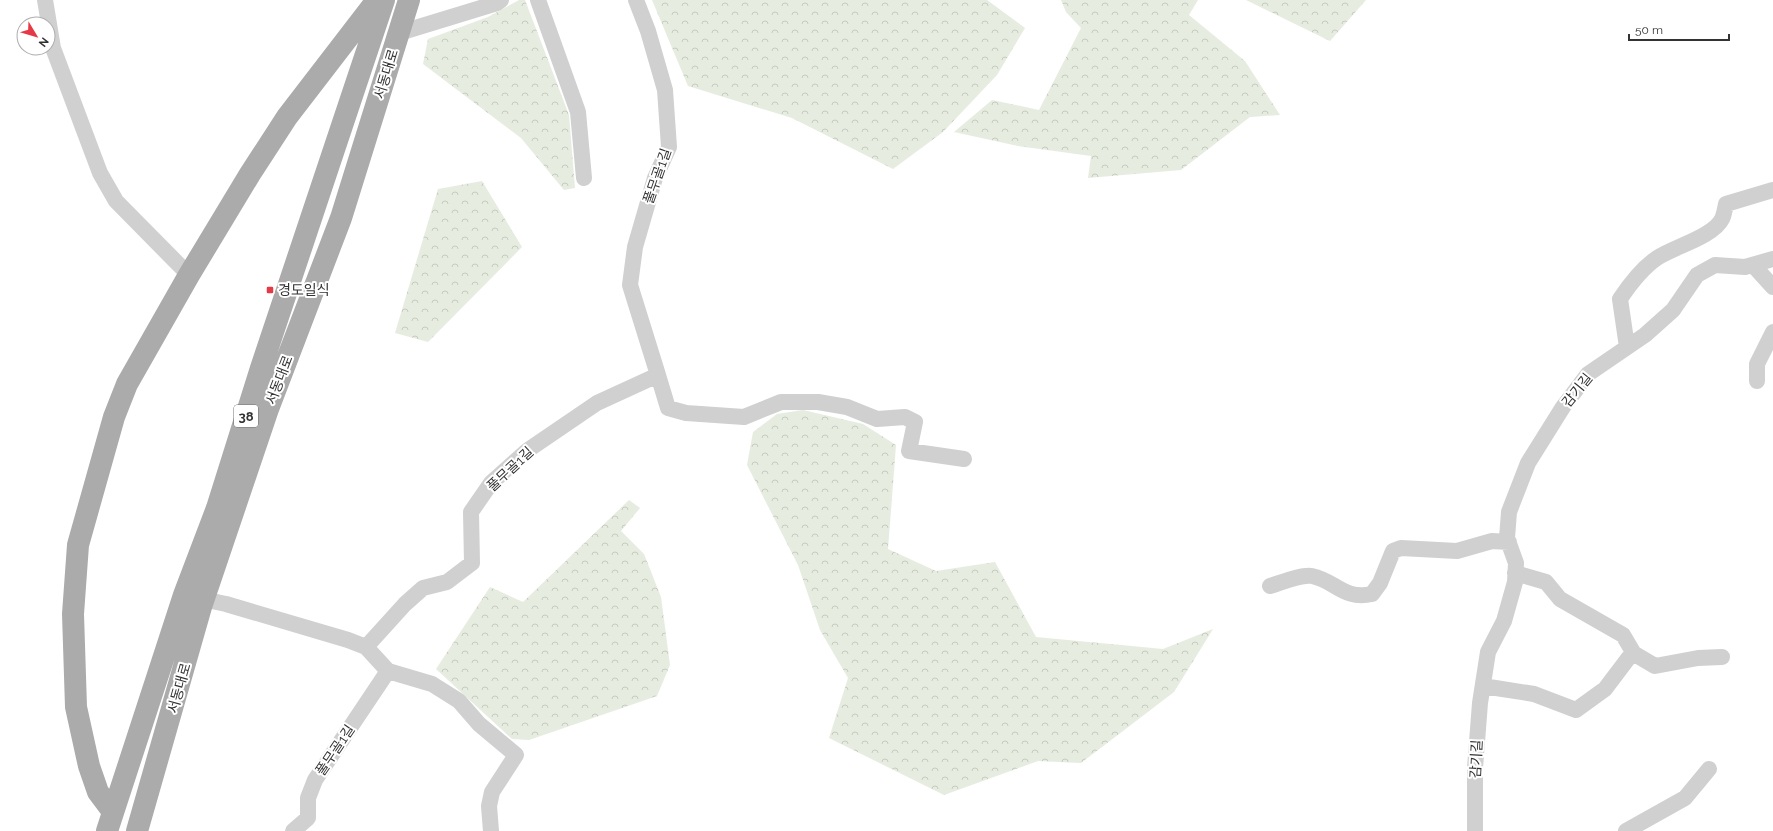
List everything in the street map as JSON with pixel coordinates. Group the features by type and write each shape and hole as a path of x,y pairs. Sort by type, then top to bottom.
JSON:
{"main road":[{"name":"서동대로","path":"110,822 89,766 76,707 73,614 78,545 114,417 127,384 189,275 287,117 377,0"},
{"name":"서동대로","path":"137,831 217,508 261,368 384,0"},
{"name":"서동대로","path":"110,822 194,597 341,218 409,0"}],"street":[{"path":"45,0 53,48 100,173 116,201 189,275"},
{"path":"399,33 497,3 501,0"},
{"path":"538,0 578,112 584,178"},
{"name":"풀무골1길","path":"636,0 648,31 665,90 669,147 655,178 634,247 630,285 668,408 686,413 744,417 781,402 818,402 847,407 877,419 905,417 915,422 909,451 964,459"},
{"path":"1627,347 1620,299 1641,271 1657,258 1705,234 1718,224 1722,219 1726,204 1773,190"},
{"name":"감기길","path":"1476,831 1475,768 1483,686 1488,652 1504,621 1515,582 1516,563 1507,538 1509,512 1528,463 1563,407 1588,374 1645,335 1673,310 1697,275 1715,265 1745,267 1773,260"},
{"path":"1754,265 1773,287"},
{"path":"1757,381 1757,364 1773,332"},
{"name":"풀무골1길","path":"366,647 405,604 423,588 447,582 472,563 471,512 491,483 528,450 597,403 658,375"},
{"path":"1270,586 1310,575 1324,580 1346,593 1363,596 1372,594 1380,583 1393,551 1401,548 1457,551 1492,541 1509,542"},
{"path":"1516,573 1546,582 1560,598 1623,635 1633,653 1655,666 1698,658 1722,656"},
{"path":"194,597 226,604 348,640 366,647 388,671 432,684 459,701 479,724 516,755 492,792 489,806 490,831"},
{"path":"1483,686 1534,694 1576,710 1605,689 1633,653"},
{"name":"풀무골1길","path":"293,831 308,818 308,798 315,780 388,671"},
{"path":"1626,831 1685,798 1709,769"}],"green space":[{"path":"519,0 525,0 569,115 575,188 564,190 521,138 423,64 428,39 488,17"},
{"path":"652,0 987,0 1025,28 997,75 943,132 893,169 792,118 688,86"},
{"path":"1061,0 1198,0 1189,15 1245,61 1280,115 1250,117 1181,170 1088,178 1091,156 1018,146 954,132 992,100 1039,110 1081,28 1066,12"},
{"path":"1246,0 1366,0 1330,41"},
{"path":"482,181 522,247 428,342 395,333 438,189"},
{"path":"803,410 863,424 896,445 888,549 936,571 995,562 1036,637 1163,649 1213,629 1174,692 1081,763 1038,761 944,795 829,738 848,678 820,630 798,565 747,465 753,432 777,414"},
{"path":"629,500 640,508 621,531 644,554 661,597 670,665 657,696 529,740 512,739 436,669 490,587 523,602"}],"place":[{"name":"경도일식","path":"270,290"}]}
